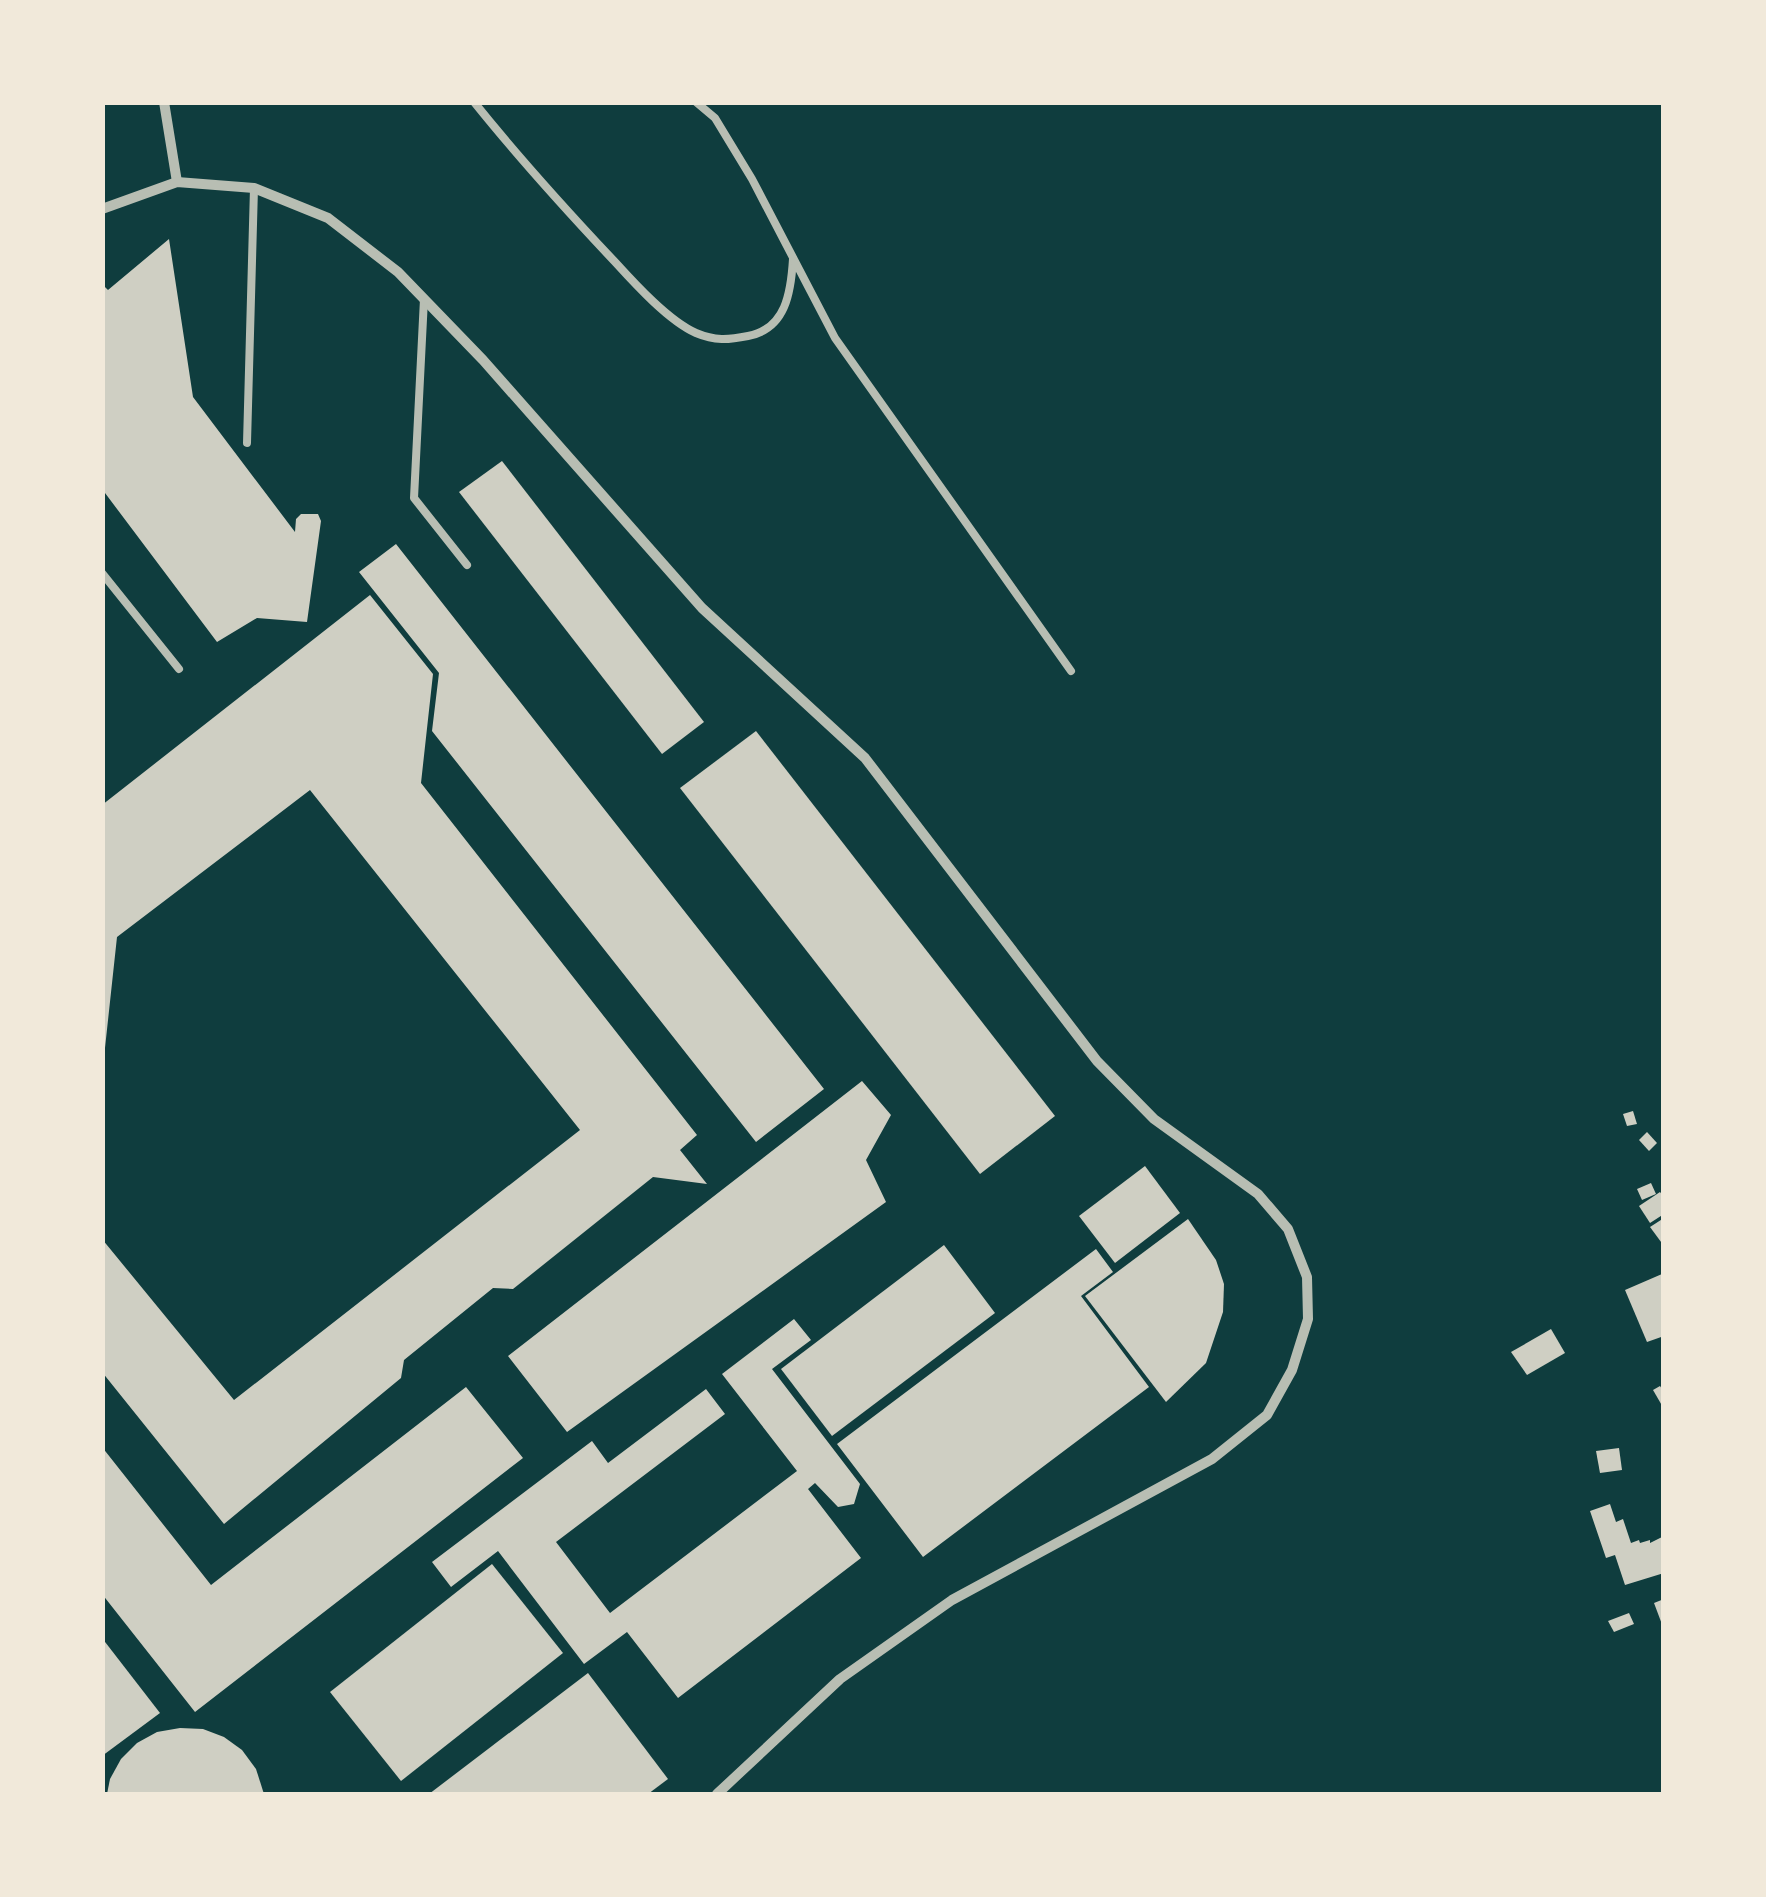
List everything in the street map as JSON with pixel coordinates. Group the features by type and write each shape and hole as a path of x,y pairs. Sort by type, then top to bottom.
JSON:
{"street":[{"path":"164,102 176,182"},
{"path":"102,209 176,182 254,188 328,218 398,272 484,360 702,608 865,758 963,881 1097,1061 1154,1119 1258,1194 1288,1228 1307,1277 1308,1319 1292,1370 1268,1415 1212,1458 952,1600 840,1680 716,1794"}],"lane":[{"path":"474,102 632,280 692,332 722,341 760,334 781,317 791,286 793,254"},
{"path":"696,102 714,118 793,254 835,338 1071,671"},
{"path":"711,102 714,118"},
{"path":"247,443 254,188"},
{"path":"424,299 414,498 467,565"},
{"path":"102,573 178,669"}],"building":[{"path":"169,239 193,397 295,532 296,519 301,514 318,514 321,521 307,622 257,618 217,642 102,489 102,284 108,290"},
{"path":"502,461 704,722 662,754 459,492"},
{"path":"396,544 824,1089 756,1142 432,731 439,673 359,572"},
{"path":"370,595 433,674 421,783 697,1135 680,1150 707,1184 653,1177 513,1289 493,1288 404,1360 401,1378 224,1524 102,1372 102,1239 234,1400 580,1130 310,790 117,937 102,1048 102,805"},
{"path":"756,731 1055,1116 980,1174 680,788"},
{"path":"862,1081 891,1115 866,1160 886,1202 567,1432 508,1356"},
{"path":"1633,1111 1637,1124 1627,1126 1623,1114"},
{"path":"1647,1132 1657,1143 1649,1151 1639,1140"},
{"path":"1145,1166 1180,1213 1115,1263 1079,1216"},
{"path":"1651,1183 1656,1194 1642,1200 1637,1189"},
{"path":"1660,1192 1664,1197 1664,1214 1650,1223 1639,1206"},
{"path":"1664,1218 1664,1246 1650,1227"},
{"path":"1188,1219 1216,1260 1224,1284 1223,1312 1206,1363 1166,1402 1085,1296"},
{"path":"944,1245 995,1313 832,1436 781,1369"},
{"path":"1096,1249 1113,1272 1081,1296 1149,1387 923,1557 837,1444"},
{"path":"1662,1274 1664,1336 1647,1342 1625,1290"},
{"path":"794,1319 811,1340 772,1369 860,1484 854,1504 838,1507 815,1483 808,1489 861,1558 678,1698 627,1632 584,1664 498,1551 451,1587 432,1562 592,1441 608,1463 706,1389 725,1414 556,1542 610,1613 797,1471 722,1374"},
{"path":"1551,1329 1565,1353 1527,1375 1511,1352"},
{"path":"1660,1386 1664,1392 1664,1409 1653,1390"},
{"path":"466,1387 523,1458 195,1712 102,1594 102,1447 211,1585"},
{"path":"1619,1448 1622,1470 1600,1473 1596,1451"},
{"path":"1610,1504 1616,1522 1623,1519 1631,1543 1650,1543 1664,1536 1664,1573 1625,1585 1615,1555 1606,1558 1590,1511"},
{"path":"492,1564 563,1653 401,1781 330,1692"},
{"path":"1664,1599 1664,1627 1663,1627 1654,1603"},
{"path":"1629,1613 1634,1624 1614,1632 1608,1621"},
{"path":"102,1638 160,1713 102,1756"},
{"path":"588,1673 668,1779 648,1794 429,1794"},
{"path":"203,1729 242,1750 256,1769 264,1794 107,1794 121,1759 137,1743 157,1732"}]}
